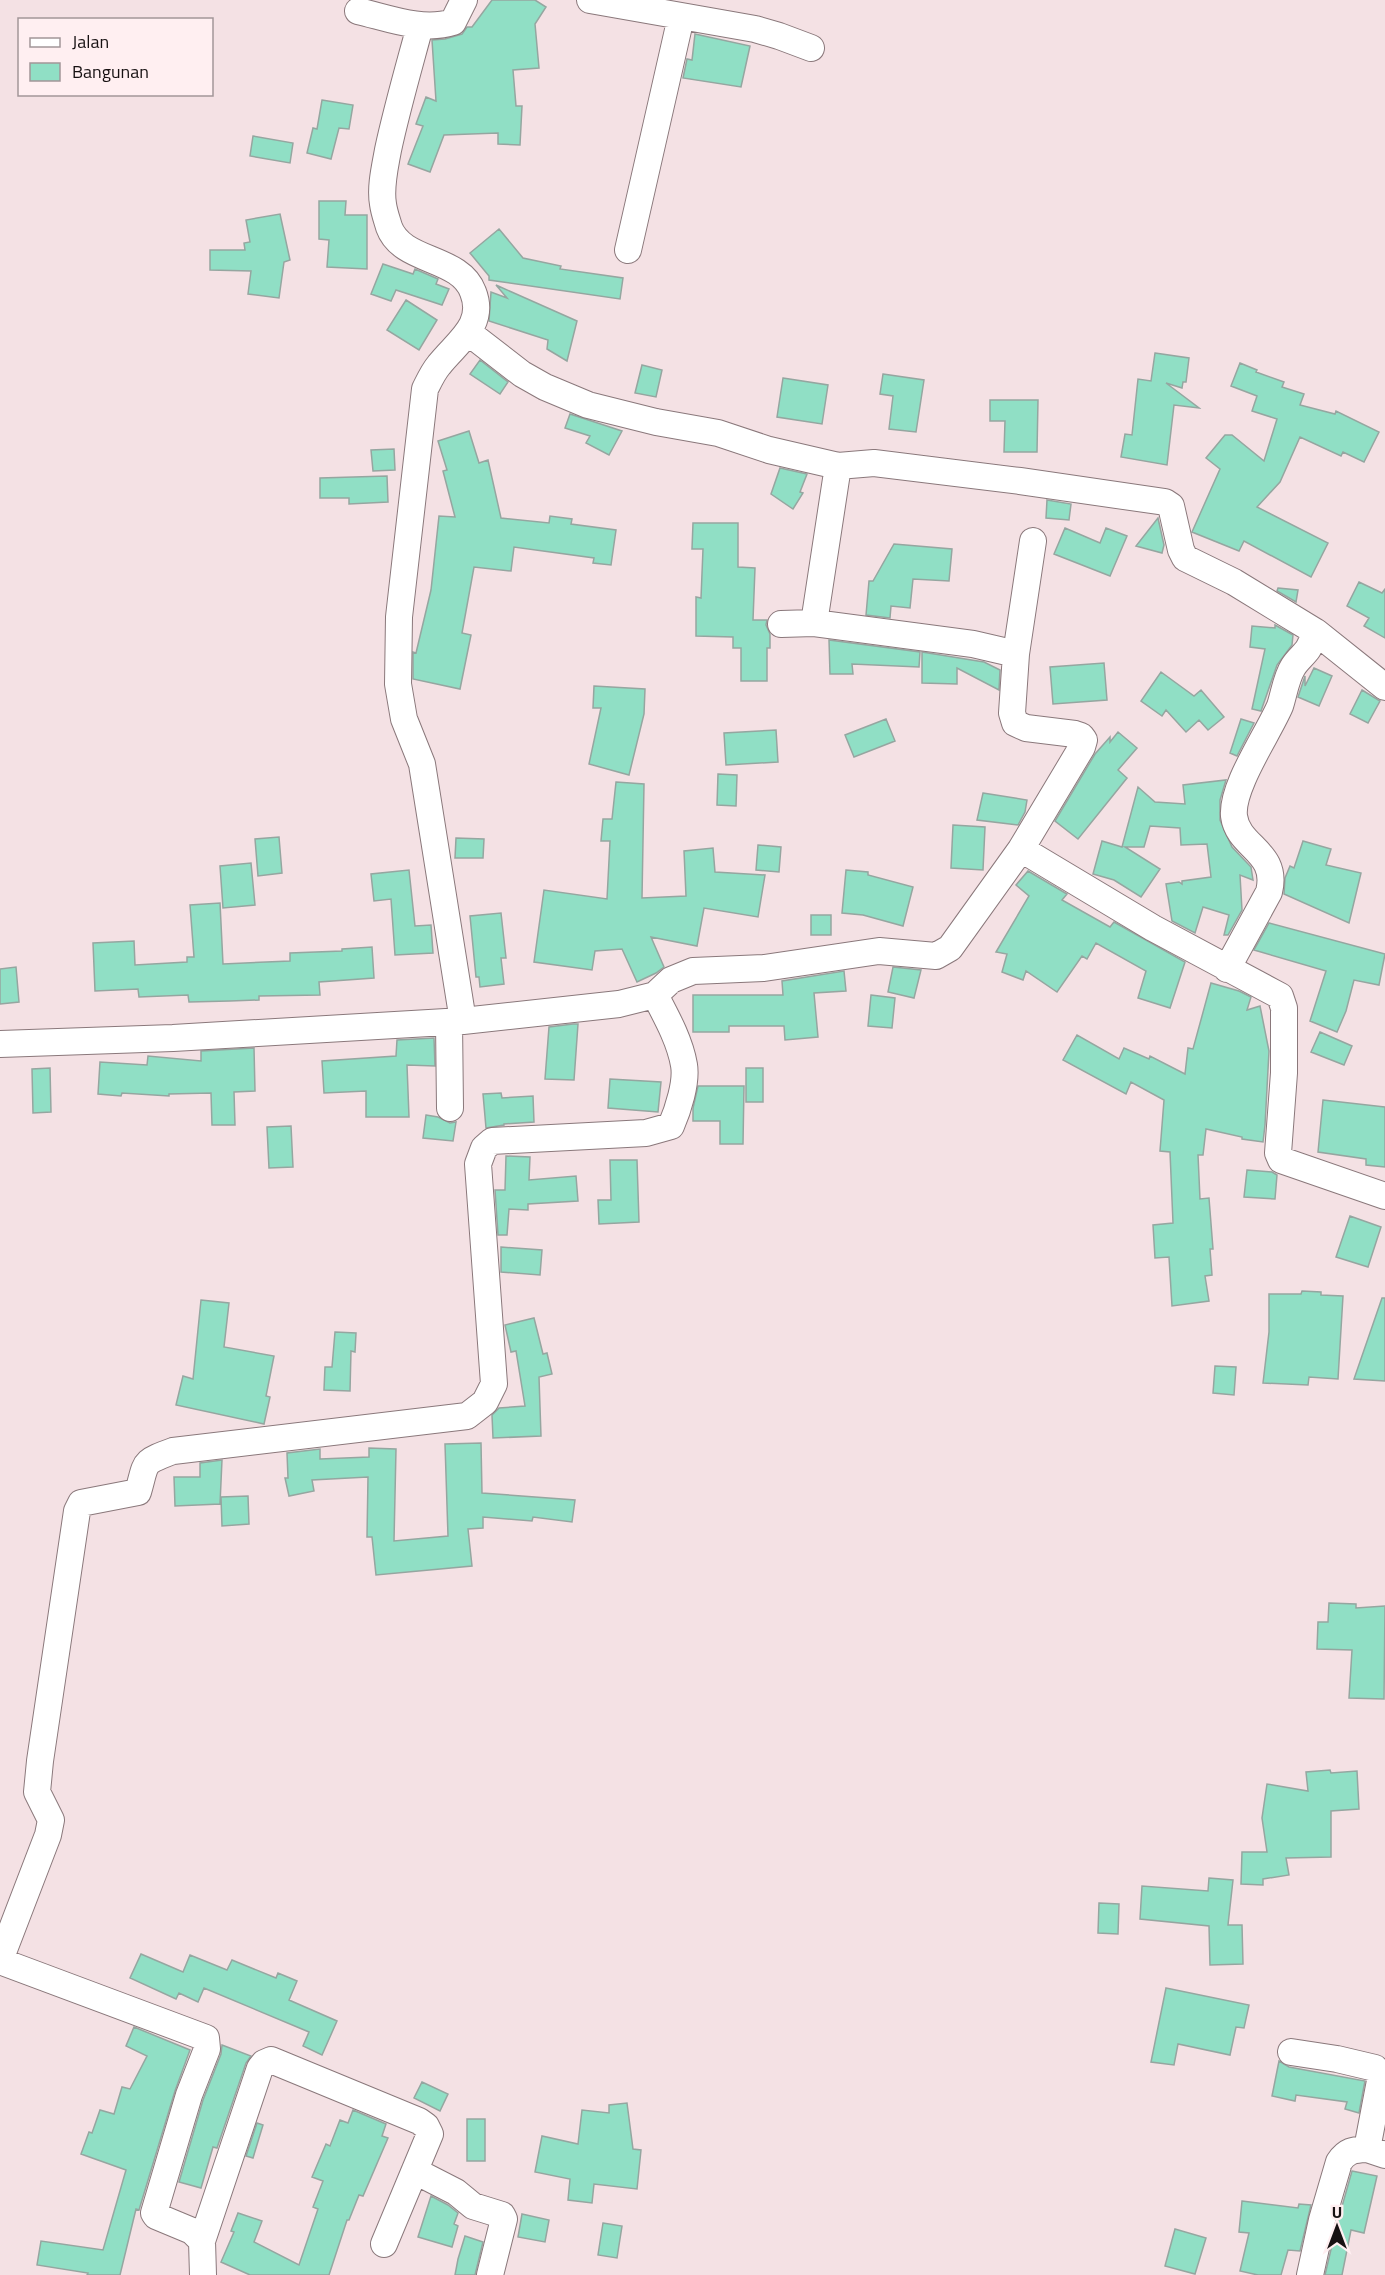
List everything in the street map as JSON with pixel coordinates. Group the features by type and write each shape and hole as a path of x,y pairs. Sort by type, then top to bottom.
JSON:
{"street":[{"path":"358,10 420,26 453,22 464,0"},
{"path":"590,0 768,32 811,48"},
{"path":"628,250 681,17"},
{"path":"420,26 392,130 385,166 382,203 390,229 401,243 461,275 470,285 477,308 477,317 469,333 436,367 425,388 399,617 398,684 404,719 422,764 456,1021 450,1108"},
{"path":"469,333 522,374 545,387 588,405 656,422 718,433 769,450 838,466 874,463 1166,502 1171,506 1180,550 1185,558 1234,582 1316,632 1385,687"},
{"path":"814,623 838,466"},
{"path":"0,1044 173,1038 456,1021 619,1004 655,995 671,980 693,971 764,968 879,951 928,957 942,954 961,934 1021,849 1084,744 1081,736 1076,734 1026,728 1015,723 1012,713 1016,654 1033,541"},
{"path":"781,624 814,623 973,644 1016,654"},
{"path":"1227,969 1269,892 1271,878 1265,861 1237,825 1234,809 1250,765 1280,705 1292,668 1307,650 1316,632"},
{"path":"1021,849 1153,928 1280,996 1284,1073 1278,1153 1281,1160 1385,1196"},
{"path":"202,2241 192,2231 156,2216 154,2213 189,2095 207,2049 206,2038 0,1961 48,1835 51,1820 37,1792 77,1511 81,1503 138,1492 142,1470 148,1460 173,1451 467,1416 485,1402 494,1384 478,1164 484,1148 492,1140 646,1133 671,1126 679,1108 685,1066 672,1030 655,995"},
{"path":"1291,2052 1375,2068 1380,2081 1376,2152 1350,2150 1339,2162 1322,2220 1310,2275"},
{"path":"203,2275 202,2241 260,2068 271,2060 422,2122 430,2134 384,2244"},
{"path":"415,2171 456,2192 473,2206 502,2215 504,2219 489,2275"}],"building":[{"path":"492,0 535,0 546,7 535,24 539,68 513,70 516,106 522,106 520,145 498,144 498,133 444,135 430,172 408,164 423,126 416,124 426,97 436,101 432,40 462,34 467,27 472,27"},
{"path":"695,34 750,46 741,87 683,78 687,59 692,60"},
{"path":"322,100 353,105 349,129 339,128 331,159 307,153 313,128 317,129"},
{"path":"253,136 293,143 290,163 250,156"},
{"path":"319,201 346,201 345,215 367,215 367,269 327,267 329,240 319,239"},
{"path":"280,214 290,260 284,262 279,298 248,294 251,271 210,270 210,250 245,250 244,243 250,242 246,220"},
{"path":"499,229 523,258 561,266 560,269 623,278 620,299 489,280 489,276 470,253"},
{"path":"383,264 413,274 415,269 438,279 436,284 449,289 442,305 396,290 391,301 371,294"},
{"path":"496,285 577,321 567,361 547,349 548,340 489,321 491,292 507,298"},
{"path":"406,300 437,320 419,350 387,330"},
{"path":"1155,353 1189,358 1186,382 1183,382 1182,388 1166,383 1199,408 1174,405 1167,465 1121,457 1125,434 1132,435 1138,379 1151,381"},
{"path":"480,360 508,382 500,394 470,374"},
{"path":"1240,363 1257,370 1256,372 1284,382 1282,387 1304,394 1300,405 1335,414 1336,411 1379,432 1364,462 1343,452 1341,456 1300,437 1280,482 1257,507 1328,543 1311,577 1244,541 1239,551 1192,532 1220,469 1206,458 1225,435 1232,435 1264,461 1277,419 1252,411 1257,396 1231,386"},
{"path":"642,365 662,370 656,397 635,393"},
{"path":"883,374 924,380 916,432 889,429 893,396 880,394"},
{"path":"783,378 828,385 822,424 777,417"},
{"path":"990,400 1038,400 1037,452 1004,452 1005,421 990,421"},
{"path":"570,414 622,431 609,455 586,443 590,436 565,428"},
{"path":"469,431 479,463 488,460 501,518 549,523 550,516 572,519 571,524 616,530 611,565 593,563 594,558 514,547 511,571 474,567 462,633 471,635 460,689 413,679 413,652 416,653 431,590 439,516 455,517 443,471 447,470 438,441"},
{"path":"394,449 395,470 373,471 371,450"},
{"path":"780,468 807,474 800,492 803,493 793,509 771,494"},
{"path":"387,476 388,502 349,504 349,498 320,498 320,478"},
{"path":"1047,500 1071,504 1069,520 1046,518"},
{"path":"1158,518 1164,545 1162,553 1136,546"},
{"path":"693,523 738,523 738,567 755,568 753,620 767,620 766,625 770,634 770,648 767,648 767,681 741,681 741,648 733,648 733,637 696,636 696,597 701,598 703,549 692,549"},
{"path":"1065,528 1100,543 1106,528 1127,536 1110,576 1054,554"},
{"path":"894,544 952,549 949,581 913,579 910,608 891,606 890,618 866,615 869,581 873,581"},
{"path":"1359,582 1382,593 1385,589 1385,638 1364,626 1369,618 1347,606"},
{"path":"1278,588 1298,590 1296,602 1277,591"},
{"path":"1275,625 1293,635 1292,645 1277,665 1261,711 1252,709 1265,649 1250,647 1252,626 1275,628"},
{"path":"829,640 920,652 919,667 852,664 853,674 830,674"},
{"path":"922,652 984,662 1000,670 999,690 957,668 957,684 922,683"},
{"path":"1104,663 1107,700 1053,704 1050,667"},
{"path":"1314,668 1332,676 1319,706 1298,697 1305,676 1305,686"},
{"path":"1161,672 1194,696 1201,690 1224,717 1208,730 1199,720 1186,732 1166,710 1162,716 1141,701"},
{"path":"594,686 645,689 644,714 629,775 589,764 601,708 593,708"},
{"path":"1362,690 1380,701 1368,723 1350,714"},
{"path":"886,719 895,741 854,757 845,735"},
{"path":"1241,719 1254,723 1237,756 1230,753"},
{"path":"776,730 778,762 726,765 724,733"},
{"path":"1118,732 1137,748 1118,770 1127,778 1078,839 1055,821 1095,754 1110,737 1110,742"},
{"path":"718,774 737,775 736,806 717,805"},
{"path":"1226,780 1220,800 1220,820 1232,847 1251,867 1253,880 1240,875 1242,910 1228,935 1224,935 1229,915 1203,907 1195,933 1172,921 1166,884 1179,882 1182,884 1182,881 1211,877 1207,844 1181,845 1180,828 1150,826 1144,847 1125,847 1160,869 1141,897 1114,880 1093,874 1102,841 1122,847 1138,787 1155,802 1185,804 1183,785"},
{"path":"616,782 644,784 642,898 686,896 684,851 713,848 715,872 765,875 758,917 704,908 697,946 651,937 664,967 637,982 622,949 595,951 592,970 534,962 544,890 607,899 610,841 601,841 603,819 612,819"},
{"path":"983,793 1027,800 1025,812 1018,825 977,820"},
{"path":"953,825 985,827 983,870 951,868"},
{"path":"279,837 282,873 258,876 255,839"},
{"path":"456,838 484,839 483,858 455,858"},
{"path":"1303,841 1331,849 1326,865 1361,873 1349,923 1284,894 1285,878 1290,866 1294,868"},
{"path":"758,845 781,847 779,872 756,870"},
{"path":"251,863 255,905 223,908 220,866"},
{"path":"409,870 415,926 431,925 433,953 395,955 391,899 374,901 371,874"},
{"path":"846,870 868,872 868,875 913,887 903,926 863,915 842,913"},
{"path":"1028,871 1067,894 1062,900 1110,927 1114,922 1185,962 1170,1008 1138,998 1146,971 1096,943 1087,959 1082,956 1057,992 1026,971 1023,980 1002,972 1007,954 996,952 1029,896 1016,885"},
{"path":"220,903 223,964 290,961 290,953 342,951 342,949 372,947 374,978 319,982 320,995 259,996 259,1000 189,1002 188,995 139,997 138,989 95,991 93,943 134,941 135,965 187,962 187,957 194,957 190,905"},
{"path":"501,913 506,958 501,958 504,984 480,987 479,977 476,977 470,916"},
{"path":"811,915 831,915 831,935 811,935"},
{"path":"1269,923 1385,954 1379,985 1354,980 1346,1011 1337,1032 1310,1021 1326,971 1254,950"},
{"path":"16,967 19,1002 0,1004 0,969"},
{"path":"893,967 921,970 914,998 888,992"},
{"path":"844,971 846,991 814,993 818,1037 785,1040 784,1026 729,1026 729,1032 693,1032 693,995 783,995 782,981"},
{"path":"1211,983 1251,997 1247,1010 1260,1006 1269,1051 1263,1142 1206,1129 1203,1155 1198,1155 1200,1199 1209,1198 1213,1249 1210,1249 1212,1275 1205,1276 1209,1301 1172,1306 1169,1257 1155,1258 1153,1225 1173,1223 1170,1152 1160,1151 1164,1100 1131,1082 1126,1094 1063,1060 1077,1035 1119,1059 1124,1048 1149,1059 1150,1056 1185,1074 1188,1048 1193,1049"},
{"path":"871,995 895,998 892,1028 868,1026"},
{"path":"578,1024 574,1080 545,1079 549,1027"},
{"path":"1320,1032 1352,1046 1344,1065 1311,1052"},
{"path":"434,1038 435,1066 407,1065 409,1117 366,1117 366,1091 324,1093 322,1061 396,1056 397,1040"},
{"path":"254,1048 255,1091 234,1092 235,1125 212,1125 211,1093 169,1094 169,1096 98,1094 100,1062 147,1065 148,1056 201,1061 201,1051"},
{"path":"50,1068 51,1112 33,1113 32,1069"},
{"path":"746,1068 763,1068 763,1102 746,1102"},
{"path":"610,1079 661,1082 658,1112 608,1108"},
{"path":"698,1086 744,1086 743,1144 720,1144 720,1121 693,1121 693,1108"},
{"path":"501,1093 502,1098 533,1096 534,1122 486,1128 483,1094"},
{"path":"1323,1100 1385,1107 1385,1167 1366,1165 1366,1159 1318,1152"},
{"path":"426,1115 438,1117 450,1123 456,1122 453,1141 423,1138"},
{"path":"291,1126 293,1167 269,1168 267,1127"},
{"path":"506,1156 530,1157 529,1180 576,1176 578,1201 528,1204 528,1210 509,1209 507,1235 498,1235 495,1190 505,1190"},
{"path":"610,1160 637,1160 639,1222 599,1224 598,1200 611,1200"},
{"path":"1247,1170 1272,1172 1277,1175 1275,1199 1244,1197"},
{"path":"1350,1216 1381,1227 1368,1267 1336,1257"},
{"path":"501,1247 542,1250 540,1275 501,1272"},
{"path":"1302,1291 1343,1296 1338,1379 1309,1377 1308,1385 1263,1383 1269,1332 1269,1294 1301,1294"},
{"path":"1382,1298 1385,1298 1385,1381 1354,1379"},
{"path":"201,1300 229,1303 224,1347 274,1356 266,1396 270,1397 264,1424 176,1405 183,1376 193,1379"},
{"path":"534,1318 543,1354 547,1353 552,1374 539,1377 541,1436 493,1438 492,1415 499,1408 525,1406 516,1351 511,1352 505,1325"},
{"path":"335,1332 356,1333 355,1352 351,1351 350,1391 324,1390 325,1367 332,1367"},
{"path":"1215,1366 1236,1367 1234,1395 1213,1393"},
{"path":"481,1443 482,1493 575,1500 572,1522 533,1517 532,1521 483,1517 483,1528 468,1529 472,1566 376,1575 372,1537 367,1537 368,1477 312,1480 314,1491 289,1496 285,1478 288,1478 287,1453 320,1449 320,1459 369,1457 369,1448 396,1449 394,1541 448,1536 445,1444"},
{"path":"222,1460 220,1504 175,1506 174,1477 200,1477 200,1463"},
{"path":"248,1496 249,1524 222,1526 221,1497"},
{"path":"1329,1603 1356,1604 1356,1608 1385,1606 1384,1699 1349,1698 1352,1650 1317,1649 1318,1622 1328,1622"},
{"path":"1330,1770 1331,1773 1357,1771 1359,1809 1331,1811 1331,1857 1286,1858 1289,1875 1263,1879 1263,1885 1241,1884 1242,1852 1267,1852 1262,1818 1267,1784 1308,1791 1306,1772"},
{"path":"1209,1878 1233,1880 1228,1925 1242,1925 1243,1964 1210,1965 1209,1926 1140,1919 1142,1886 1208,1891"},
{"path":"1099,1903 1119,1904 1118,1934 1098,1933"},
{"path":"141,1954 183,1972 190,1955 227,1970 232,1960 276,1978 278,1973 297,1981 289,2000 337,2021 322,2055 303,2046 309,2032 204,1988 198,2002 179,1993 176,1999 130,1978"},
{"path":"1166,1988 1249,2005 1244,2028 1236,2027 1230,2055 1178,2044 1174,2065 1151,2062"},
{"path":"134,2027 190,2050 175,2091 139,2210 136,2209 120,2275 87,2275 88,2273 37,2265 41,2241 103,2250 126,2170 81,2154 100,2110 114,2114 122,2087 130,2089 147,2056 126,2046"},
{"path":"222,2045 251,2056 246,2063 217,2148 213,2147 201,2188 179,2182"},
{"path":"1279,2061 1289,2067 1365,2081 1359,2113 1345,2109 1347,2102 1296,2095 1295,2101 1272,2096"},
{"path":"422,2082 448,2094 440,2111 414,2098"},
{"path":"627,2103 633,2149 641,2150 637,2189 594,2184 592,2203 568,2200 570,2179 535,2172 542,2136 578,2144 582,2110 609,2113 609,2105"},
{"path":"353,2110 386,2124 382,2136 388,2138 363,2196 359,2195 349,2220 347,2220 329,2275 250,2275 221,2262 234,2232 231,2231 238,2213 262,2221 254,2242 299,2265 318,2209 313,2207 323,2181 312,2177 326,2144 330,2146 340,2120 348,2123"},
{"path":"467,2119 485,2119 485,2161 467,2161"},
{"path":"257,2123 263,2125 253,2158 246,2156"},
{"path":"1352,2171 1377,2176 1364,2233 1351,2230 1342,2275 1325,2275 1337,2224"},
{"path":"431,2196 458,2213 454,2224 458,2226 452,2247 418,2237"},
{"path":"1242,2201 1298,2208 1299,2204 1311,2205 1300,2251 1288,2250 1281,2275 1258,2275 1240,2271 1249,2233 1239,2232"},
{"path":"522,2214 549,2220 545,2242 518,2237"},
{"path":"603,2223 622,2226 617,2258 598,2255"},
{"path":"1175,2229 1206,2238 1195,2274 1165,2266"},
{"path":"465,2236 483,2242 475,2275 455,2275 458,2259"}]}
